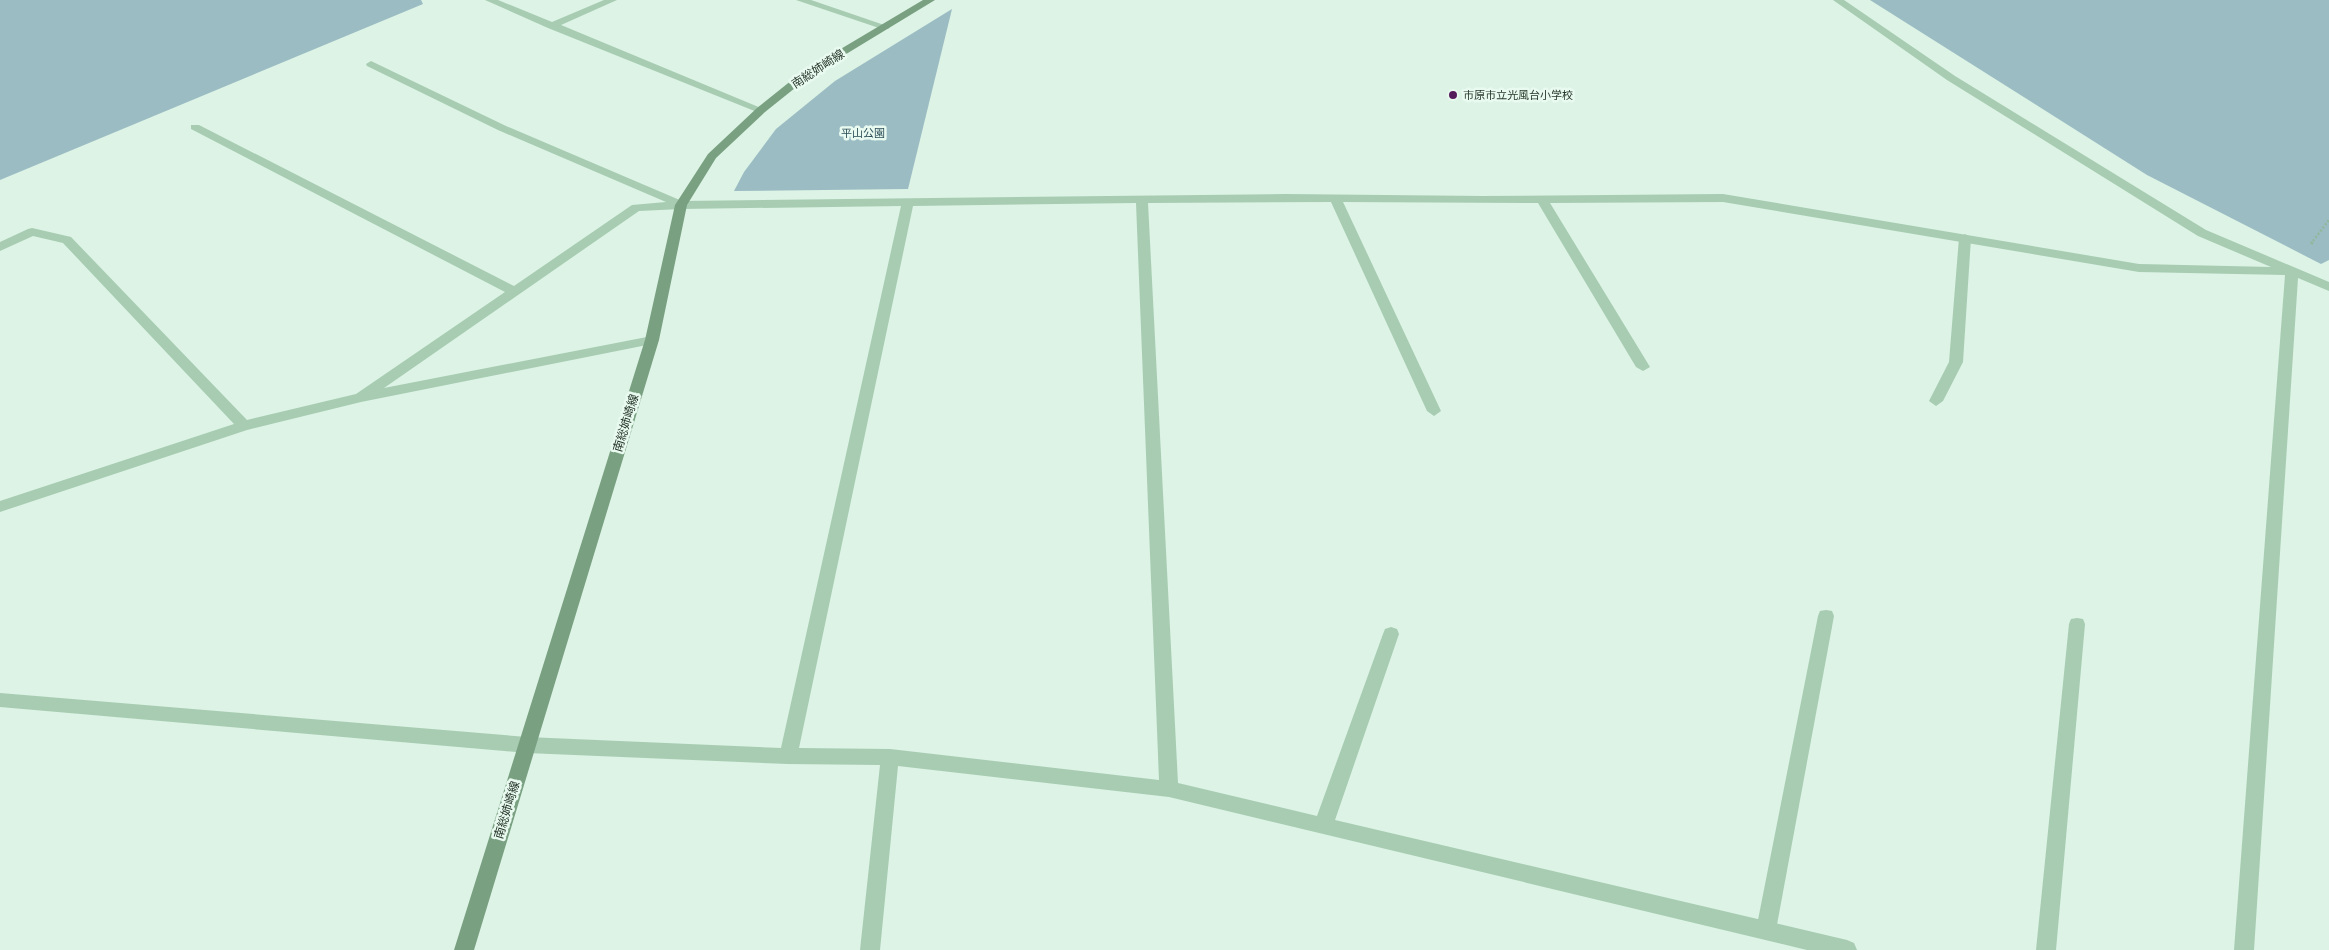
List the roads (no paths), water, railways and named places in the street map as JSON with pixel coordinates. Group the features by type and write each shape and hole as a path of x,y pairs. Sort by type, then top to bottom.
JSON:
{"main road":[{"name":"南総姉崎線","path":"464,950 652,340 681,205 712,156 761,110 806,74 930,0"}],"street":[{"path":"490,0 761,110"},
{"path":"551,26 612,0"},
{"path":"801,0 885,27"},
{"path":"1838,0 1950,78 2202,233 2329,287"},
{"path":"371,64 502,128 681,205"},
{"path":"195,128 514,291"},
{"path":"1336,198 1434,411"},
{"path":"361,397 636,208 681,205 1142,199 1542,200 1723,198 2139,268 2292,271"},
{"path":"1142,199 1169,789"},
{"path":"1542,200 1643,366"},
{"path":"788,756 908,202"},
{"path":"0,247 32,232 66,240 244,426"},
{"path":"1936,401 1956,362 1966,238"},
{"path":"2244,950 2292,271"},
{"path":"0,507 244,426 361,397 652,340"},
{"path":"1766,930 1826,616"},
{"path":"2046,950 2078,624"},
{"path":"1323,826 1391,634"},
{"path":"0,700 527,745 788,756 890,757 1169,789 1766,930 1827,948 1847,950"},
{"path":"870,950 890,757"}],"place":[{"name":"市原市立光風台小学校","path":"1453,95"}],"park label":[{"name":"平山公園","path":"863,133"}]}
